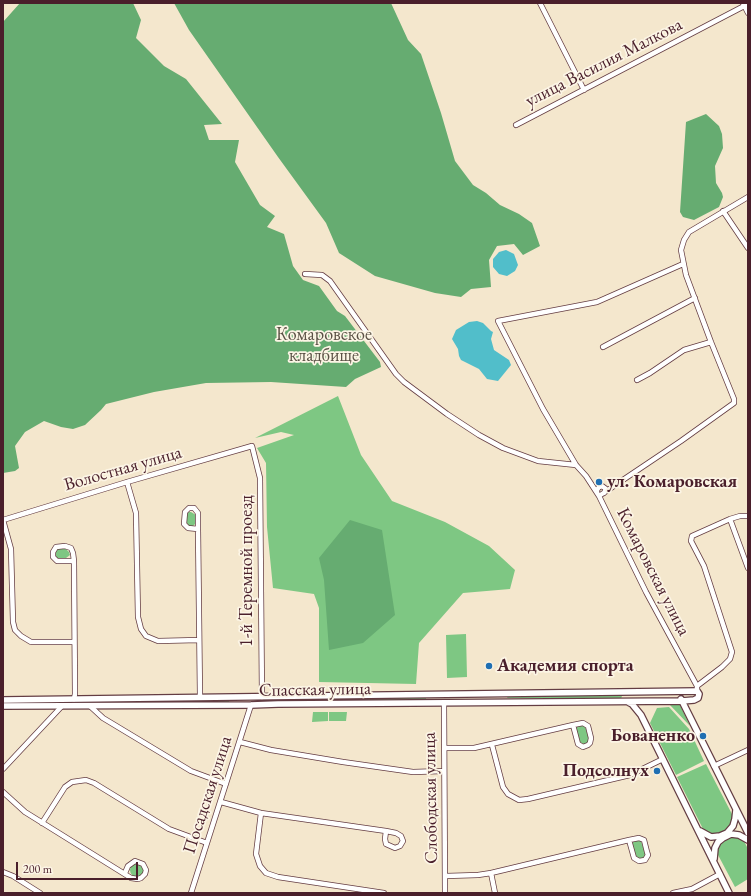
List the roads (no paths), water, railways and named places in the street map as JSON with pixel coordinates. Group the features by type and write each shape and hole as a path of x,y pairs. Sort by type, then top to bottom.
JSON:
{"street":[{"path":"540,3 584,90"},
{"path":"745,4 748,13"},
{"name":"улица Василия Малкова","path":"516,125 745,4"},
{"path":"600,495 682,441 734,403 734,399 710,342 683,264 681,250 684,240 689,232 748,197"},
{"path":"723,211 748,248"},
{"name":"Комаровская улица","path":"683,264 597,302 498,321 543,409 576,465 600,495 646,592 697,689"},
{"path":"305,274 322,275 330,281 396,374 404,382 447,414 479,435 517,453 538,461 576,465"},
{"path":"603,348 695,298"},
{"path":"637,380 684,350 710,342"},
{"name":"Волостная улица","path":"3,520 252,446"},
{"name":"1-й Теремной проезд","path":"252,446 260,478 262,697"},
{"path":"127,482 136,513 138,617 141,629 146,636 158,641 199,640"},
{"path":"198,529 188,528 184,524 185,512 189,508 194,508 198,513 200,697"},
{"path":"697,689 730,659 732,652 704,566 691,541 692,536 700,531 730,519 740,516 748,516"},
{"path":"730,519 748,568"},
{"path":"3,520 11,549 13,622 16,630 21,636 32,642 74,642"},
{"path":"74,561 57,561 53,557 53,552 56,547 68,547 73,550 74,561 75,694 74,699"},
{"name":"Спасская улица","path":"3,700 677,692 697,689 699,694 698,698 694,700 682,701 3,706"},
{"path":"627,692 627,701 632,704 641,715 729,893"},
{"path":"677,692 748,833"},
{"path":"499,694 499,702"},
{"path":"3,769 62,706 63,700"},
{"name":"Слободская улица","path":"444,703 445,893"},
{"name":"Посадская улица","path":"191,893 251,705"},
{"path":"90,706 103,718 192,771 226,784"},
{"path":"445,748 474,748 492,745 573,725 583,723 588,726 591,738 588,745 583,747 578,744 573,725"},
{"path":"240,742 271,750 413,772 444,771"},
{"path":"492,745 503,787 511,797 519,800 630,775 663,759"},
{"path":"714,766 748,750"},
{"path":"42,823 65,787 72,782 86,780 94,783 169,829 207,843"},
{"path":"3,792 25,812 132,878 138,879 144,876 146,870 143,864 135,861 128,866 125,873"},
{"path":"221,802 261,813 386,831"},
{"path":"698,829 703,834 711,836 720,836 727,833 733,826 736,809"},
{"path":"261,813 256,854 258,862 266,873 278,877 384,893"},
{"path":"714,863 715,848 718,842 723,838 731,834 739,835 748,840"},
{"path":"446,876 491,873 629,840 639,838 644,840 648,852 645,860 639,861 634,858 629,840"},
{"path":"3,872 13,876 40,893"},
{"path":"491,873 495,893"},
{"path":"673,893 692,888 720,874"}],"water":[{"path":"506,250 514,254 518,265 515,271 507,276 499,274 493,267 493,259 499,252"},
{"path":"477,321 483,323 493,332 491,339 494,350 509,360 511,365 498,381 487,379 479,369 461,360 458,349 452,339 456,330 469,322"}],"place":[{"name":"ул. Комаровская","path":"599,482"},
{"name":"Академия спорта","path":"489,666"},
{"name":"Бованенко","path":"703,736"},
{"name":"Подсолнух","path":"657,771"}],"park label":[{"name":"Комаровское кладбище","path":"324,345"}]}
